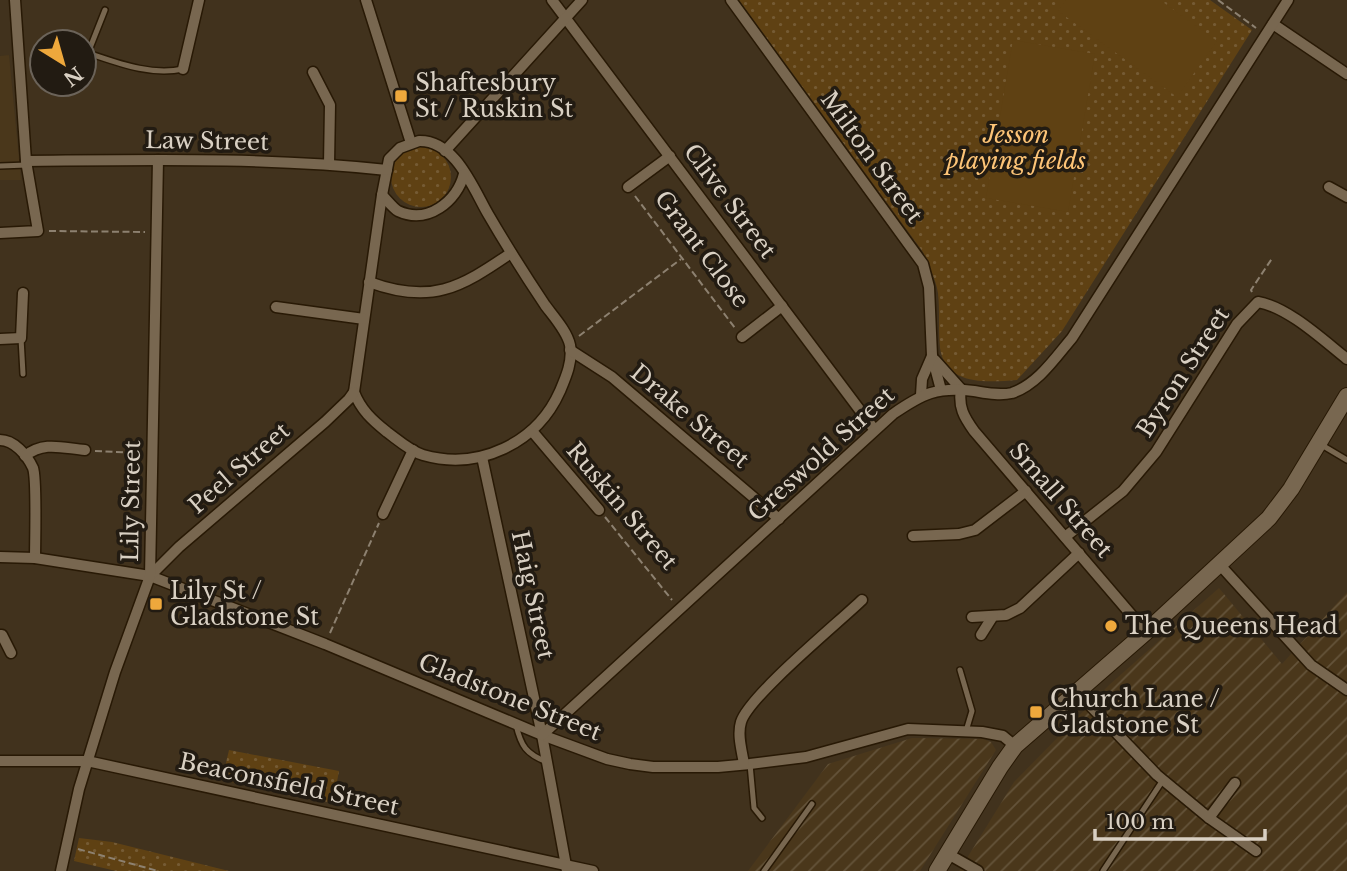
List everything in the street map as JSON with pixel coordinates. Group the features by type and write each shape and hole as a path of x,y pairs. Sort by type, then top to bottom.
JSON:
{"main road":[{"path":"937,871 1000,767 1016,746 1146,632 1269,518 1291,489 1347,396"}],"street":[{"path":"0,233 38,231 27,163 15,0"},
{"path":"183,69 199,0"},
{"path":"366,0 411,143"},
{"name":"Clive Street","path":"552,0 874,429"},
{"path":"445,151 582,0"},
{"name":"Milton Street","path":"731,0 923,264 929,287 932,356 941,390"},
{"name":"Greswold Street","path":"542,734 874,429 920,395 961,389 996,394 1011,393 1028,385 1044,371 1072,338 1288,0"},
{"path":"1273,24 1347,74"},
{"path":"313,72 330,104 329,164"},
{"path":"427,141 445,151 458,163 570,346 569,372 552,408 533,431 500,452 482,457 450,459 413,450 374,421 360,407 354,392 389,159 400,148 411,143 427,141"},
{"name":"Grant Close","path":"628,187 670,156"},
{"name":"Law Street","path":"27,163 158,160 329,164 387,170"},
{"name":"Lily Street","path":"61,871 79,789 115,672 150,576 158,160"},
{"path":"382,195 398,211 424,214 437,210 449,201 460,187 464,174"},
{"path":"1329,187 1347,197"},
{"path":"369,282 393,291 416,293 450,289 511,253"},
{"path":"0,339 21,338 23,293"},
{"name":"Byron Street","path":"1065,537 1124,491 1156,452 1237,324 1258,302 1270,304 1312,331 1347,359"},
{"name":"Grant Close","path":"742,337 782,306"},
{"path":"276,307 364,319"},
{"name":"Drake Street","path":"570,346 612,377 779,519"},
{"path":"932,356 961,389"},
{"name":"Milton Street","path":"920,395 922,379 932,356"},
{"name":"Small Street","path":"961,389 959,402 963,415 974,431 1146,632"},
{"name":"Peel Street","path":"150,576 179,547 325,422 354,392"},
{"name":"Ruskin Street","path":"533,431 599,510"},
{"path":"0,440 7,440 18,447 33,469 35,558"},
{"path":"25,456 36,448 45,446 85,450"},
{"path":"383,514 413,450"},
{"name":"Haig Street","path":"482,457 542,734 567,869"},
{"path":"913,536 959,534 975,530 1027,491"},
{"path":"972,617 1006,615 1020,608 1079,553"},
{"name":"Gladstone Street","path":"0,557 35,558 150,576 325,644 542,734 607,759 630,764 692,767 806,757 908,729 1003,736 1016,746"},
{"path":"1220,565 1311,665 1347,690"},
{"path":"747,764 739,731 742,719 755,699 862,600"},
{"path":"981,635 993,616"},
{"path":"0,635 11,653"},
{"path":"1077,692 1163,780 1209,818 1256,851"},
{"name":"Beaconsfield Street","path":"0,761 88,761 567,869"},
{"path":"1209,818 1235,783"},
{"path":"948,854 978,871"},
{"path":"567,869 593,871"}],"lane":[{"path":"105,10 88,53 130,66 167,73 183,69"},
{"path":"0,166 27,163"},
{"path":"21,338 23,374"},
{"path":"1317,443 1347,460"},
{"path":"960,670 972,711 966,732"},
{"path":"515,723 525,751 547,762"},
{"path":"747,764 754,808 762,818"},
{"path":"1103,871 1163,780"},
{"path":"764,871 812,804"}],"path":[{"path":"1218,0 1265,35"},
{"name":"Grant Close","path":"628,187 742,337"},
{"path":"38,231 156,232"},
{"path":"1258,302 1251,290 1273,257"},
{"path":"570,346 682,258"},
{"path":"85,450 153,453"},
{"name":"Ruskin Street","path":"599,510 679,609"},
{"path":"325,644 383,514"},
{"path":"66,846 158,871"}],"shaded area":[{"path":"9,55 21,180 0,180 0,56"},
{"path":"1219,588 1282,664 1347,592 1347,871 959,871 1014,782 1109,685"},
{"path":"912,738 983,739 991,742 996,750 920,871 748,871 828,764"}],"green space":[{"name":"Jesson playing fields","path":"739,0 1210,0 1252,30 1062,331 1017,380 982,381 960,376 944,361 940,348 937,288 923,252"},
{"path":"1066,0 1160,0 1217,41 1177,97 1058,11"},
{"path":"1013,40 1095,54 1068,212 986,198"},
{"path":"421,147 438,152 446,160 451,177 446,194 438,202 421,207 404,202 396,194 391,177 396,160 404,152"},
{"path":"229,750 339,771 333,803 222,780"},
{"path":"79,838 112,842 229,871 116,871 74,861"}],"place":[{"name":"Shaftesbury St / Ruskin St","path":"401,96"},
{"name":"Lily St / Gladstone St","path":"156,604"},
{"name":"The Queens Head","path":"1111,626"},
{"name":"Church Lane / Gladstone St","path":"1036,712"}]}
